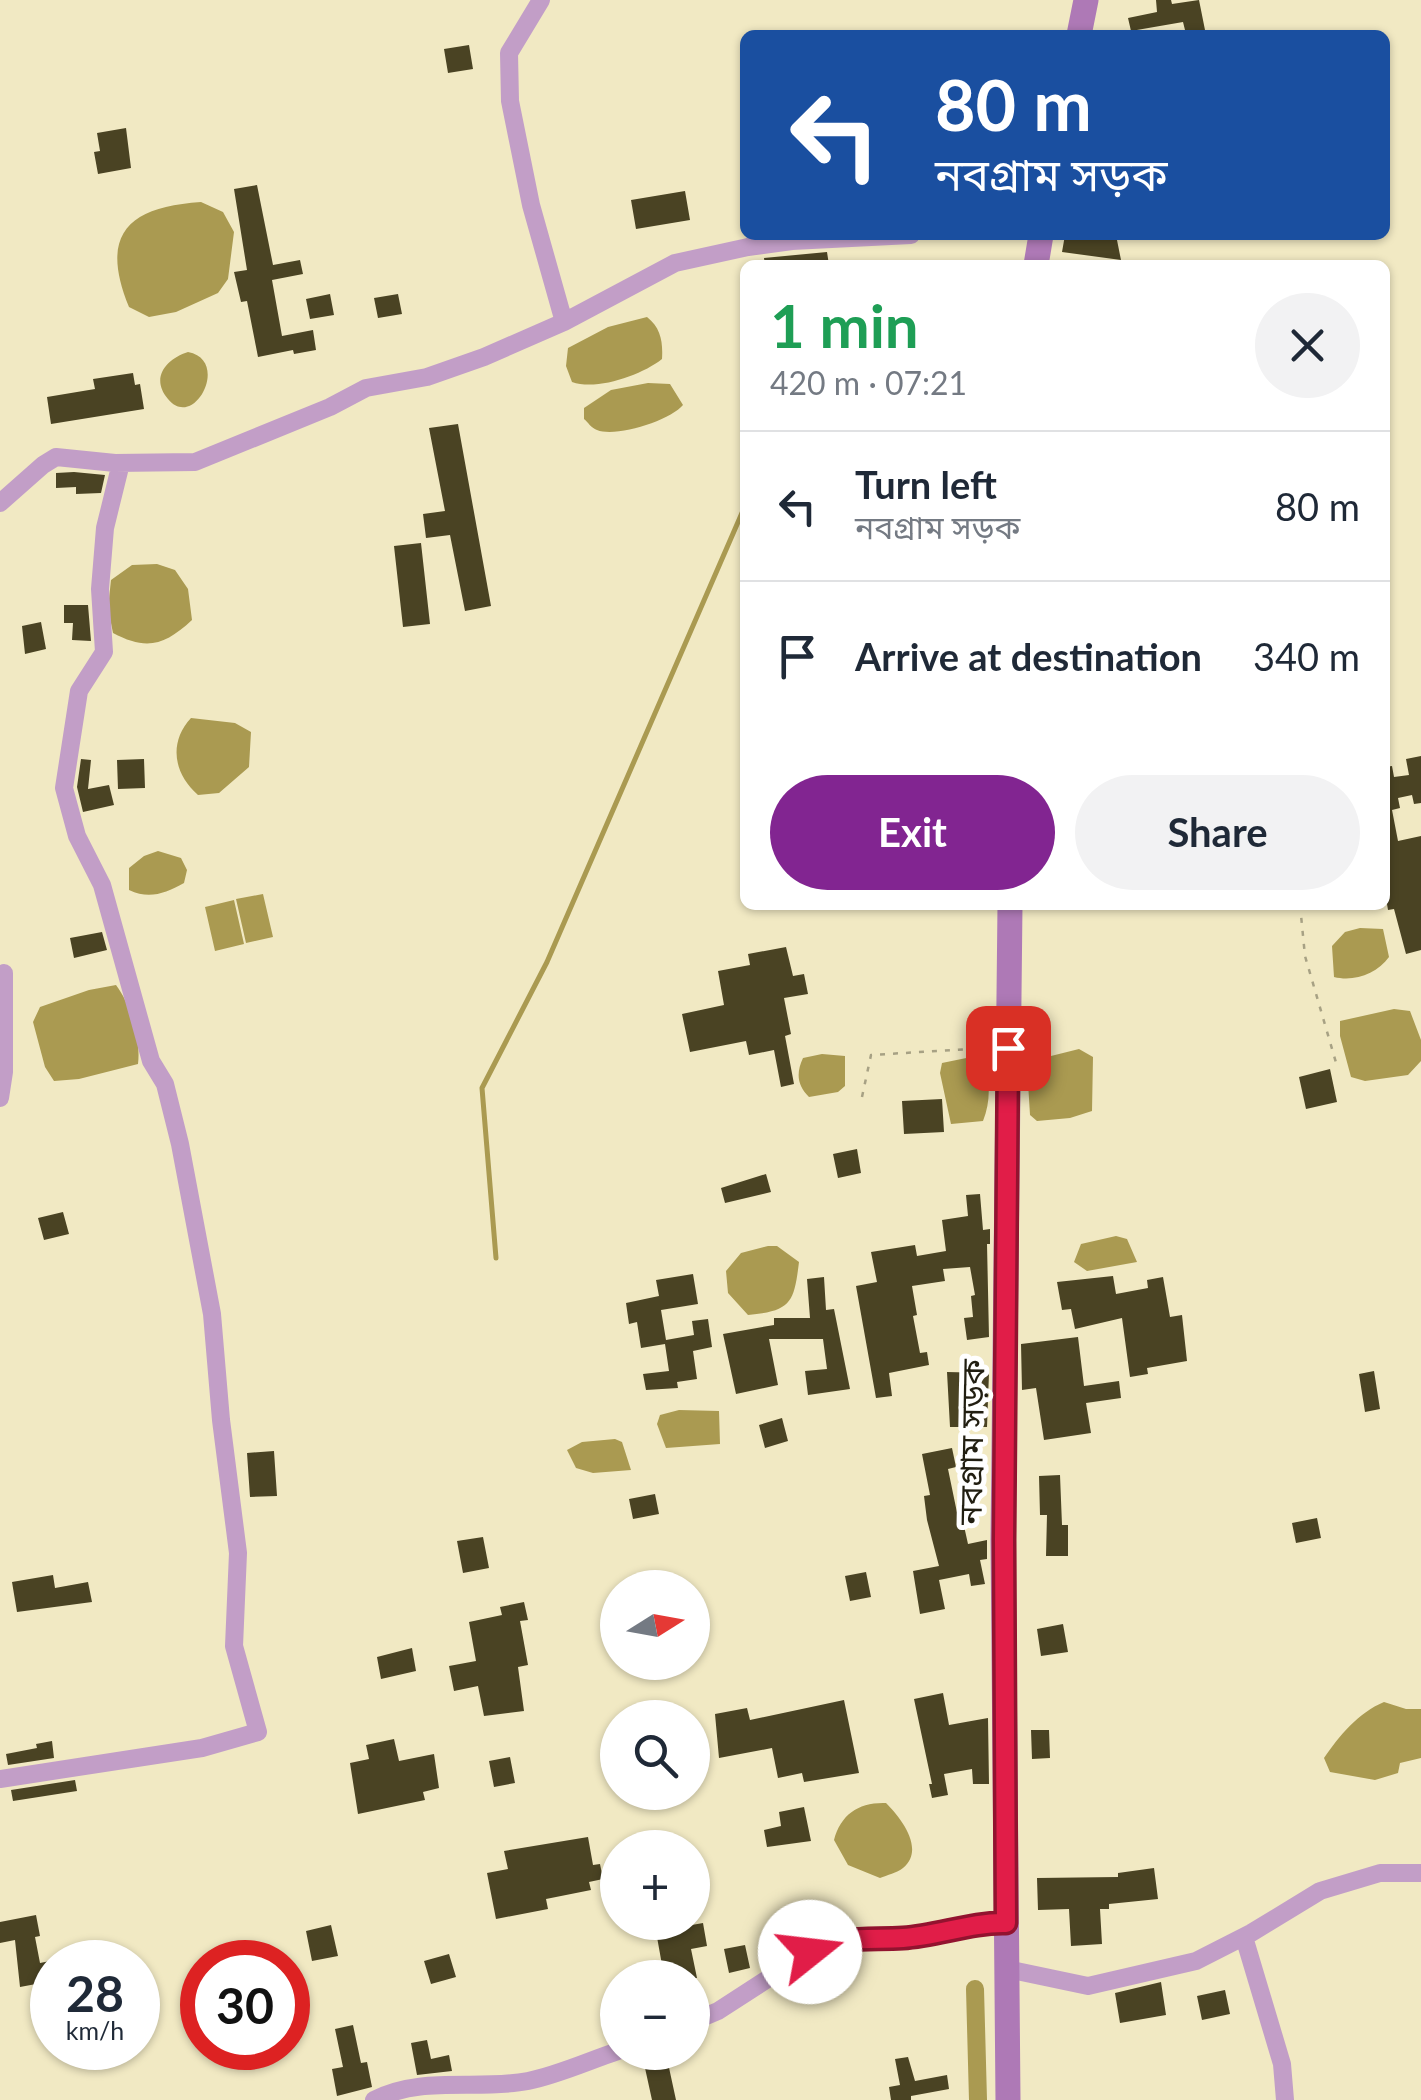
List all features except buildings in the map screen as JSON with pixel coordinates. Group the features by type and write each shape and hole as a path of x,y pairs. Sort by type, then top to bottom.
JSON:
{"main road":[{"path":"1081,30 1086,0"},
{"name":"নবগ্রাম সড়ক","path":"1008,2100 1004,1540 1010,910"}],"street":[{"path":"542,0 510,53 510,101 531,205 564,322"},
{"path":"0,503 56,457 195,462 330,407 366,388 427,377 484,357 564,322 674,263 748,247 812,240"},
{"path":"0,1779 202,1748 258,1732 234,1646 238,1553 220,1420 212,1314 180,1144 166,1084 151,1060 102,885 77,836 64,788 79,691 104,652 102,558 121,462"},
{"path":"0,1098 4,1072 4,973"},
{"path":"1007,1969 1088,1986 1196,1961 1320,1891 1380,1872 1421,1874"},
{"path":"710,2014 835,1940 904,1938 973,1924 1006,1923"},
{"path":"1244,1937 1282,2064 1285,2100"},
{"path":"374,2100 389,2092 456,2083 527,2081 600,2057"}],"path":[{"path":"1300,910 1305,956 1336,1066"},
{"path":"862,1097 871,1056 1008,1048"}],"shaded area":[{"path":"201,202 223,212 234,232 228,279 218,293 176,312 149,317 129,307 117,260 126,229 155,210"},
{"path":"647,317 660,336 662,359 619,380 572,382 566,366 568,348 608,327"},
{"path":"188,352 201,358 207,367 207,379 197,400 188,406 178,406 163,391 161,377 167,364"},
{"path":"648,383 670,384 683,405 656,422 617,432 597,430 584,419 584,408 611,390"},
{"path":"157,564 175,570 188,589 192,620 155,643 136,642 113,633 108,608 111,580 132,565"},
{"path":"191,718 235,723 251,732 249,767 219,793 198,795 179,768 179,738"},
{"path":"158,851 181,858 187,870 184,883 157,894 129,890 129,868"},
{"path":"263,894 273,937 246,943 236,899"},
{"path":"234,900 244,944 215,951 205,907"},
{"path":"1383,929 1389,957 1365,975 1334,977 1332,946 1345,932"},
{"path":"116,985 134,1023 138,1064 54,1081 45,1067 33,1022 40,1007"},
{"path":"1394,1009 1410,1011 1421,1040 1421,1061 1408,1075 1365,1081 1351,1077 1340,1021"},
{"path":"1079,1049 1093,1057 1092,1111 1037,1121 1030,1115 1027,1066 1035,1060"},
{"path":"822,1054 845,1056 845,1086 838,1092 809,1097 800,1083 801,1063 803,1058"},
{"path":"976,1056 984,1061 988,1084 983,1121 951,1124 940,1073 942,1063"},
{"path":"1116,1236 1127,1239 1137,1262 1087,1271 1074,1262 1081,1244"},
{"path":"777,1246 799,1262 795,1287 782,1307 748,1315 728,1293 726,1271 741,1253"},
{"path":"679,1410 719,1411 720,1444 666,1448 657,1424 660,1415"},
{"path":"582,1442 622,1442 631,1470 593,1473 576,1468 567,1450"},
{"path":"1384,1702 1421,1709 1421,1758 1400,1763 1398,1773 1375,1780 1330,1772 1324,1758 1336,1741 1358,1718"},
{"path":"886,1803 908,1834 912,1852 903,1868 880,1878 848,1865 834,1840 841,1823 853,1811"}],"waterway":[{"path":"496,1258 482,1088 547,962 740,518"},
{"path":"975,1989 978,2100"}],"route":[{"path":"810,1952 835,1940 904,1938 973,1924 1006,1923 1008,1048"}]}
